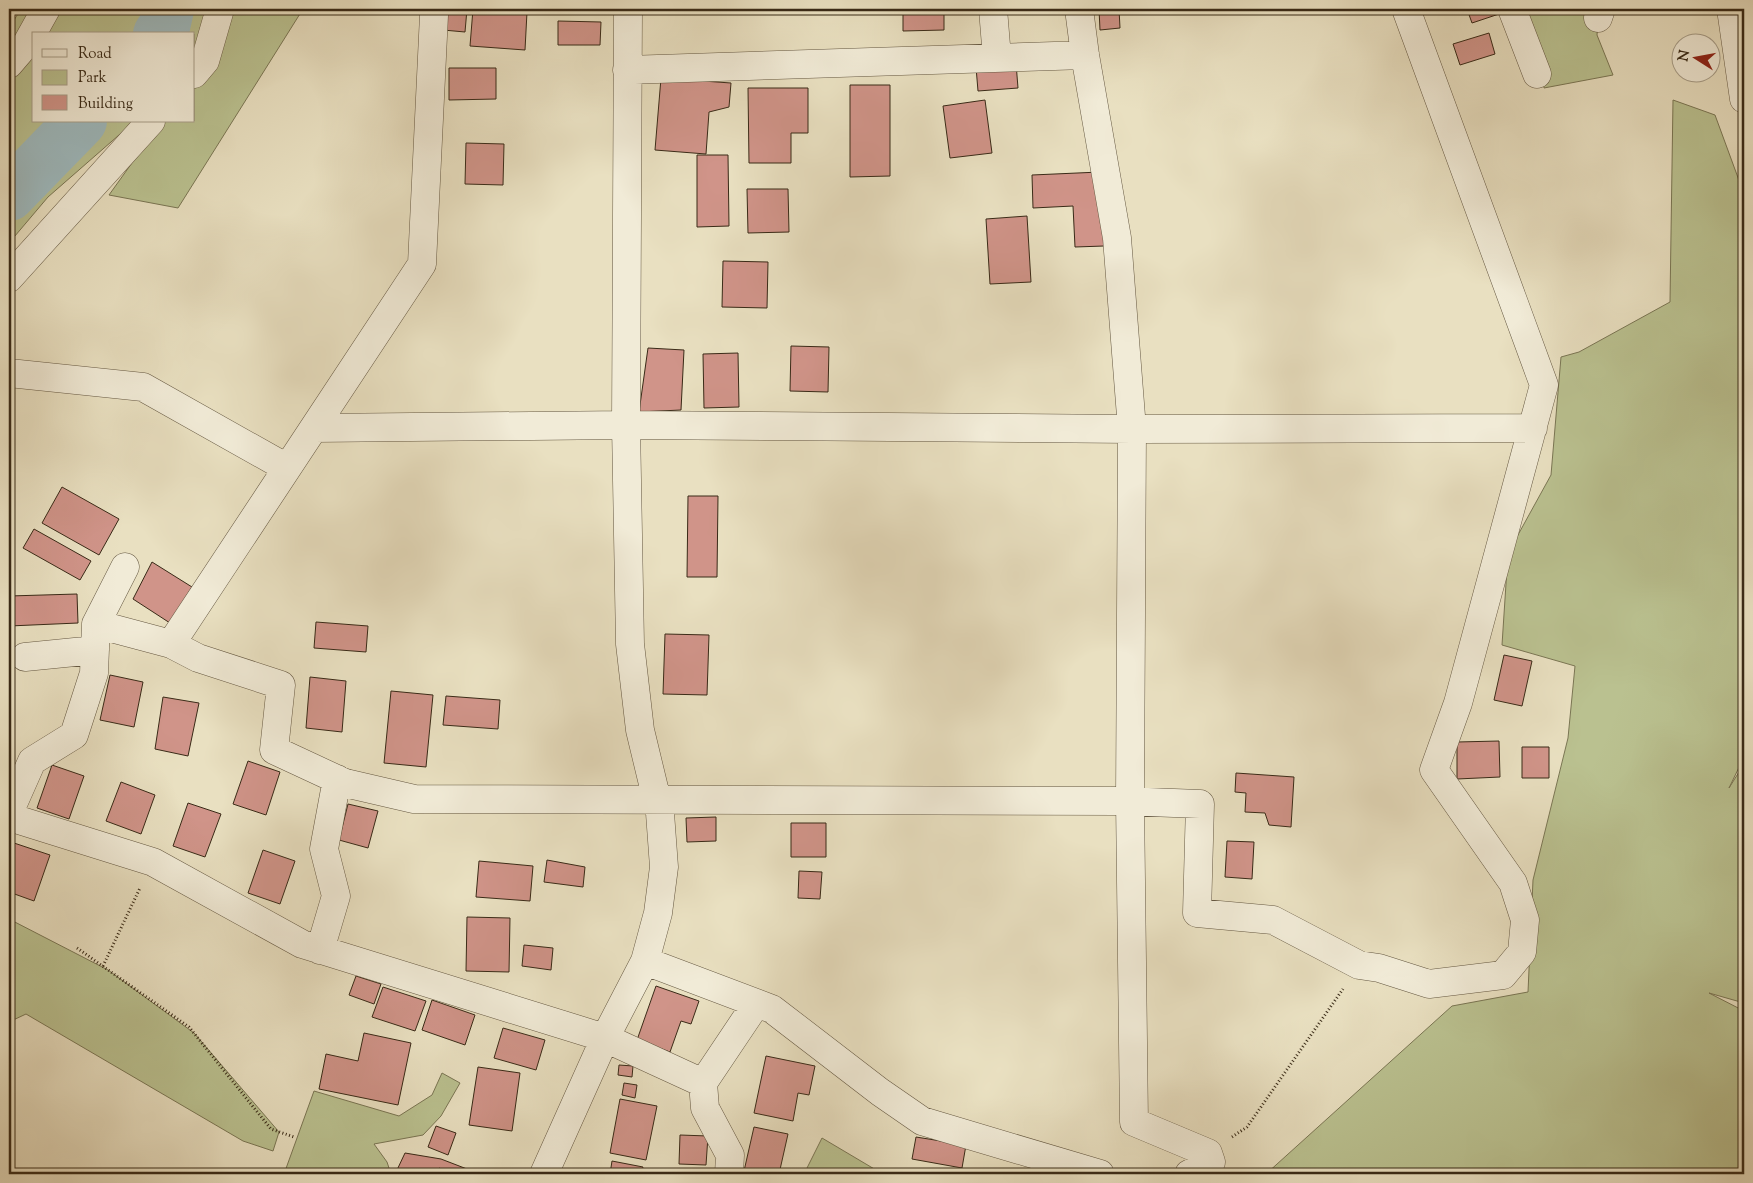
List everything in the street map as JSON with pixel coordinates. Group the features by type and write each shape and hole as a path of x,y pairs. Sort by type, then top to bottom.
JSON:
{"street":[{"path":"33,32 46,9"},
{"path":"195,73 205,61 220,9"},
{"path":"544,1174 605,1038 645,962 658,913 664,867 657,798 640,730 630,644 626,424 628,9"},
{"path":"993,9 997,58"},
{"path":"1079,9 1085,55 1117,238 1132,429 1130,801 1134,1122 1208,1153 1212,1162 1189,1174"},
{"path":"25,657 95,637 171,644 198,658 280,685 274,750 336,780 414,799 657,798 1130,801 1200,804 1197,913 1273,920 1359,966 1379,968 1429,984 1502,975 1522,952 1525,920 1513,883 1434,770 1458,703 1544,385 1406,9"},
{"path":"1512,9 1537,74"},
{"path":"1731,9 1744,99"},
{"path":"171,644 422,264 434,15"},
{"path":"9,64 32,34"},
{"path":"628,70 1085,55"},
{"path":"9,278 150,122"},
{"path":"9,373 143,387 287,468"},
{"path":"314,428 626,424 1132,429 1533,428"},
{"path":"9,813 32,761 74,735 94,673 95,637 125,567"},
{"path":"320,950 336,896 324,849 336,780"},
{"path":"9,817 153,862 302,944 605,1038 703,1083"},
{"path":"645,962 772,1009 880,1092 922,1120 1100,1174"},
{"path":"729,1174 730,1155 705,1108 703,1083 756,1004"}],"path":[{"path":"103,966 153,862"},
{"path":"77,948 189,1027 270,1129 294,1137"},
{"path":"1208,1153 1247,1127 1359,966"}],"green space":[{"path":"21,9 303,9 178,208 109,195 161,122 195,122 195,32 32,32 32,122 134,122 48,197 9,243 9,28"},
{"path":"1515,9 1599,9 1597,35 1613,75 1544,88 1542,71"},
{"path":"1673,100 1715,115 1744,194 1744,757 1729,788 1744,764 1744,1003 1709,993 1744,1011 1744,1174 1266,1174 1452,1006 1528,992 1533,880 1568,738 1575,666 1502,645 1508,553 1551,475 1561,357 1579,352 1670,302"},
{"path":"9,919 108,970 194,1033 279,1132 273,1151 243,1141 26,1014 9,1022"},
{"path":"442,1073 460,1083 441,1116 423,1135 374,1144 387,1162 391,1174 284,1174 314,1091 399,1116 432,1095"},
{"path":"822,1138 876,1170 875,1174 804,1174"}],"building":[{"path":"444,9 467,9 465,32 443,30"},
{"path":"473,9 527,12 525,50 470,46"},
{"path":"903,9 944,9 944,30 903,31"},
{"path":"1099,9 1119,9 1120,28 1100,30"},
{"path":"1467,9 1504,9 1505,12 1472,23"},
{"path":"558,21 601,22 600,45 558,45"},
{"path":"1489,33 1495,54 1460,65 1453,44"},
{"path":"1016,63 1018,88 978,91 976,67"},
{"path":"449,68 496,68 496,99 449,100"},
{"path":"661,78 731,83 729,107 709,112 706,154 655,150"},
{"path":"850,85 890,85 890,176 850,177"},
{"path":"748,88 808,88 808,133 791,133 791,163 749,163"},
{"path":"985,100 992,153 950,158 943,106"},
{"path":"466,143 504,144 503,185 465,184"},
{"path":"697,155 728,155 729,226 697,227"},
{"path":"1100,172 1104,246 1075,247 1073,206 1033,208 1032,175"},
{"path":"747,189 788,189 789,232 748,233"},
{"path":"1027,216 1031,282 990,284 986,219"},
{"path":"723,261 768,262 767,308 722,307"},
{"path":"791,346 829,347 828,392 790,391"},
{"path":"648,348 684,350 681,410 639,412"},
{"path":"738,353 739,407 704,408 703,354"},
{"path":"62,487 119,519 99,555 42,523"},
{"path":"688,496 718,496 717,577 687,577"},
{"path":"34,529 91,561 80,580 23,548"},
{"path":"152,562 192,587 170,623 133,599"},
{"path":"77,594 78,623 9,626 9,596"},
{"path":"316,622 368,626 366,652 314,648"},
{"path":"665,634 709,635 707,695 663,694"},
{"path":"1504,655 1532,661 1522,706 1494,700"},
{"path":"110,675 143,682 134,727 100,720"},
{"path":"310,677 346,681 342,732 306,728"},
{"path":"391,691 433,695 426,767 384,763"},
{"path":"446,696 500,700 498,729 443,725"},
{"path":"163,697 199,703 188,756 155,749"},
{"path":"1499,741 1500,777 1457,779 1457,742"},
{"path":"1522,747 1549,747 1549,778 1522,778"},
{"path":"248,761 280,772 266,815 233,804"},
{"path":"52,765 84,776 69,819 37,808"},
{"path":"1236,773 1294,777 1291,827 1269,825 1265,813 1245,812 1246,793 1235,792"},
{"path":"121,782 155,795 141,834 106,821"},
{"path":"188,803 221,814 205,857 173,846"},
{"path":"348,804 378,811 368,848 339,840"},
{"path":"716,817 716,841 687,842 686,818"},
{"path":"791,823 826,823 826,857 791,857"},
{"path":"1227,841 1254,842 1252,879 1225,877"},
{"path":"11,842 50,855 34,901 9,892 9,849"},
{"path":"263,850 295,861 280,904 248,893"},
{"path":"547,860 585,867 583,887 544,882"},
{"path":"479,861 533,866 530,901 476,897"},
{"path":"799,871 822,872 820,899 798,898"},
{"path":"467,917 510,918 509,972 466,971"},
{"path":"524,945 553,948 551,970 522,966"},
{"path":"356,976 381,984 374,1004 349,995"},
{"path":"656,986 699,1001 691,1024 681,1021 670,1052 637,1040"},
{"path":"383,987 426,1001 415,1031 372,1017"},
{"path":"432,1000 475,1015 465,1045 422,1030"},
{"path":"503,1028 545,1040 536,1070 494,1058"},
{"path":"364,1033 411,1043 398,1105 319,1089 326,1054 358,1061"},
{"path":"766,1056 815,1066 809,1095 798,1093 793,1121 754,1113"},
{"path":"619,1065 633,1066 632,1077 618,1075"},
{"path":"478,1067 520,1073 512,1131 469,1125"},
{"path":"624,1083 637,1085 635,1098 622,1095"},
{"path":"620,1099 657,1106 646,1160 610,1153"},
{"path":"436,1126 456,1133 448,1155 428,1147"},
{"path":"754,1127 788,1134 779,1174 759,1174 744,1171"},
{"path":"680,1135 708,1136 706,1165 679,1164"},
{"path":"916,1137 966,1145 962,1168 912,1159"},
{"path":"405,1153 441,1159 467,1169 465,1174 454,1174 439,1168 437,1174 406,1174 397,1170"},
{"path":"612,1161 643,1167 641,1174 610,1174"}],"waterway":[{"path":"160,32 164,27 168,9"},
{"path":"9,195 80,122"}]}
